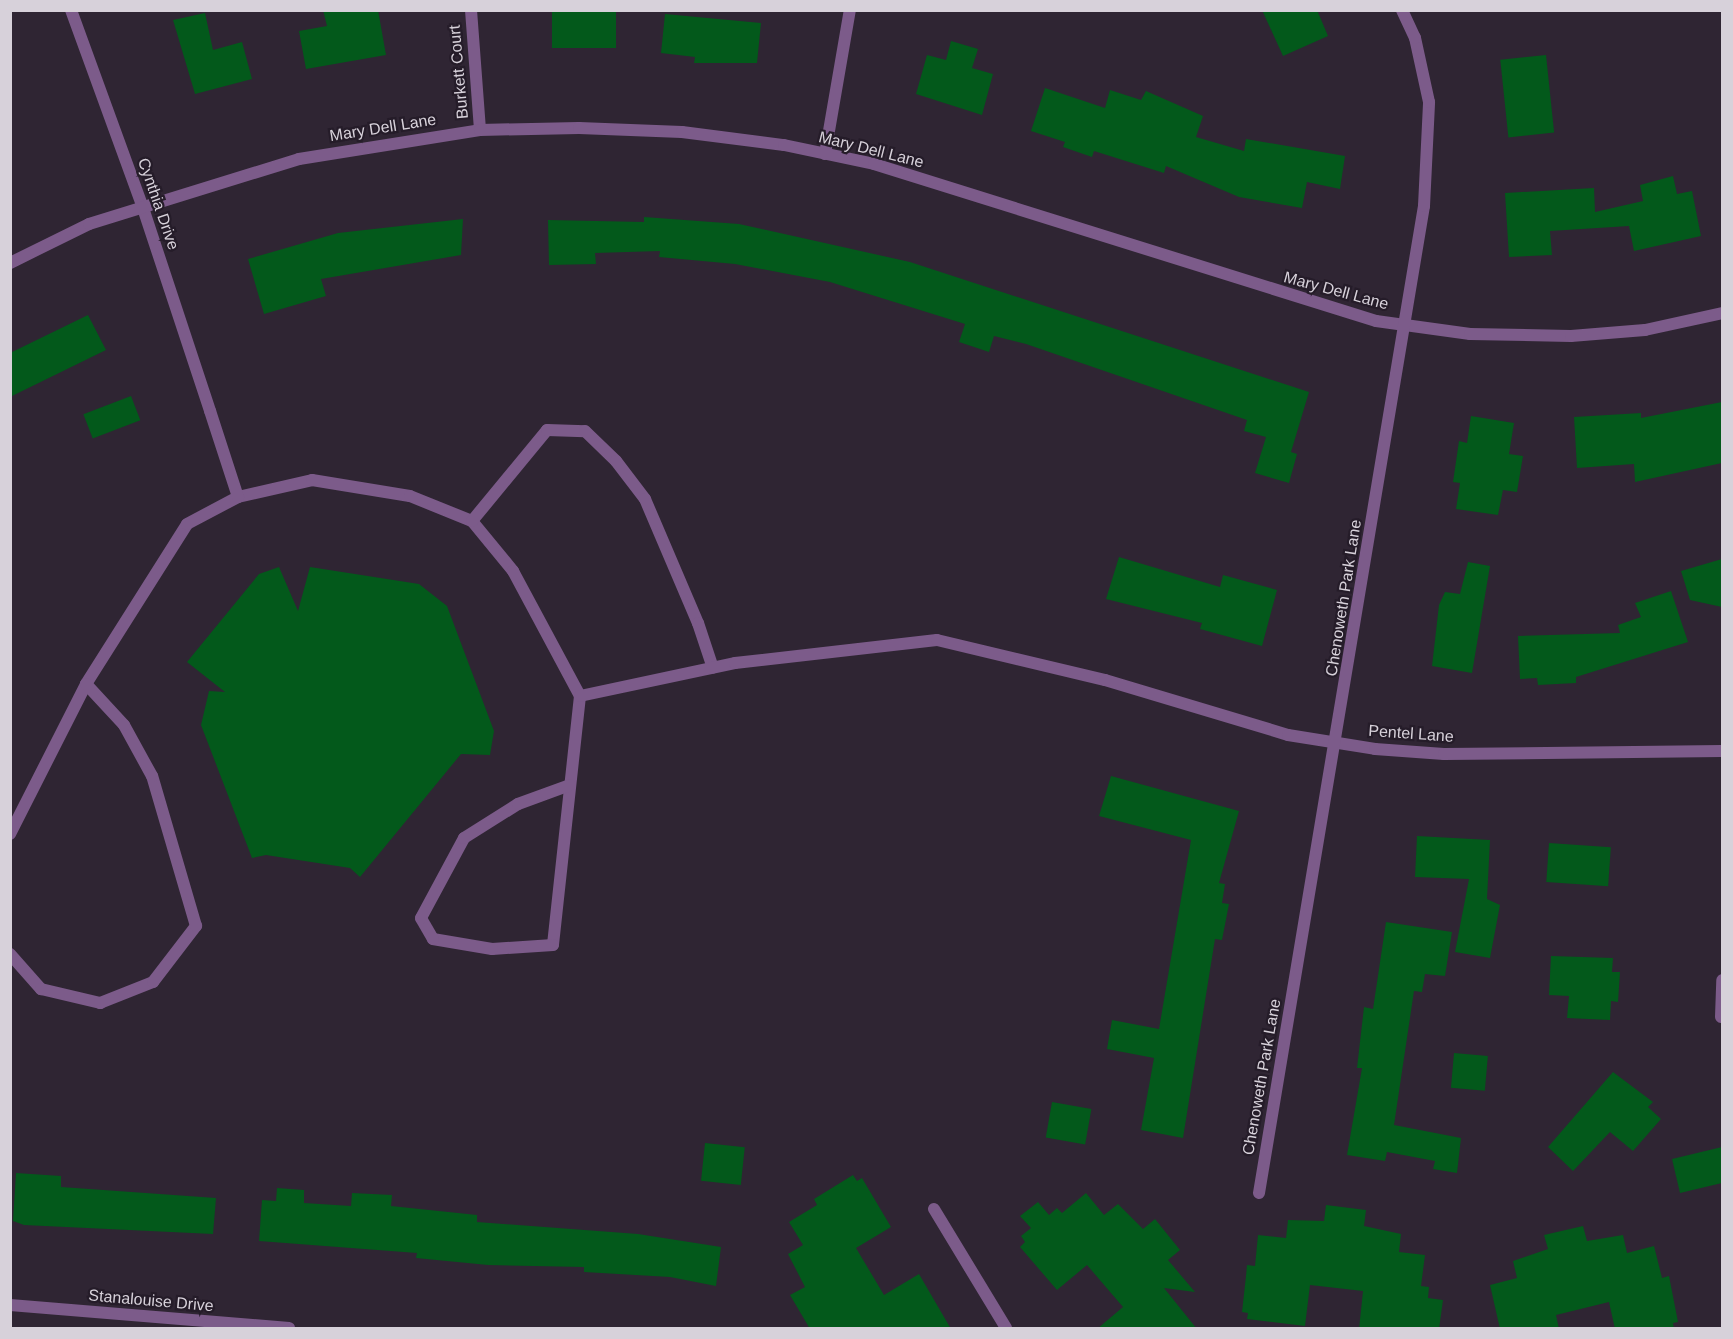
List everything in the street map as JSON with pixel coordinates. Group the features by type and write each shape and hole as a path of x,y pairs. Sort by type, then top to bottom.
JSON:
{"street":[{"name":"Cynthia Drive","path":"70,10 142,205 238,497"},
{"name":"Burkett Court","path":"471,10 480,130"},
{"path":"825,154 849,10"},
{"name":"Chenoweth Park Lane","path":"1258,1193 1337,743 1405,325 1430,136 1423,66 1402,10"},
{"name":"Mary Dell Lane","path":"10,262 89,224 142,205 299,159 480,130 682,132 825,154 874,164 1310,302 1405,325 1470,334 1571,336 1645,330 1722,313"},
{"path":"472,520 547,430 585,432 616,460 645,499 694,612 712,668"},
{"path":"10,834 86,684 187,524 238,497 312,480 410,496 472,520 513,571 580,696 553,945 492,950 433,939 421,918 464,838 518,804 570,785"},
{"name":"Pentel Lane","path":"580,696 712,668 937,640 1105,680 1288,735 1337,743 1444,754 1722,751"},
{"path":"10,954 40,989 100,1004 153,982 196,926 152,776 124,725 86,684"},
{"path":"1721,1017 1722,980"},
{"path":"934,1209 1006,1329"},
{"name":"Stanalouise Drive","path":"10,1305 288,1329"}],"building":[{"path":"323,10 378,10 386,55 306,69 299,31 327,26"},
{"path":"552,10 616,10 616,48 552,48"},
{"path":"1262,10 1317,10 1328,36 1283,56"},
{"path":"205,13 213,50 242,42 252,79 195,94 173,20"},
{"path":"665,14 761,23 757,63 694,63 695,57 661,53"},
{"path":"951,41 978,49 972,68 993,74 982,115 916,94 927,55 946,60"},
{"path":"1546,55 1554,133 1508,137 1500,60"},
{"path":"1045,88 1105,108 1110,90 1141,100 1146,91 1203,116 1196,137 1244,151 1246,139 1345,156 1340,189 1307,182 1302,208 1239,197 1166,166 1164,173 1094,151 1092,157 1063,147 1065,142 1031,131"},
{"path":"1673,176 1677,194 1692,191 1701,236 1634,251 1629,226 1550,231 1552,255 1509,257 1505,193 1594,188 1595,212 1643,201 1640,185"},
{"path":"644,217 739,224 910,262 1309,392 1291,452 1297,454 1289,483 1255,473 1266,437 1244,431 1247,420 1026,344 994,336 989,352 959,342 965,324 830,282 735,264 659,257 660,251 595,253 596,264 549,265 548,220 644,222"},
{"path":"463,219 461,255 321,279 326,296 264,314 248,259 338,233"},
{"path":"88,315 106,350 10,397 10,353"},
{"path":"131,396 140,420 93,439 83,414"},
{"path":"1722,402 1722,463 1635,482 1634,464 1577,468 1574,417 1641,413 1641,418"},
{"path":"1471,416 1514,423 1509,454 1523,456 1517,492 1503,490 1498,515 1456,509 1460,483 1453,482 1459,441 1467,443"},
{"path":"1119,557 1220,587 1223,575 1277,590 1262,646 1200,629 1202,623 1106,599"},
{"path":"1722,559 1722,607 1690,600 1681,571"},
{"path":"1468,562 1490,566 1472,673 1432,666 1439,605 1445,592 1460,594"},
{"path":"279,567 298,611 310,567 419,584 447,606 494,731 490,755 461,754 360,877 350,868 266,855 252,858 201,725 209,691 225,692 187,662 259,574"},
{"path":"1671,591 1688,642 1576,677 1576,683 1538,685 1537,678 1520,679 1518,636 1620,633 1618,625 1641,617 1635,603"},
{"path":"1111,776 1239,811 1219,883 1225,884 1222,903 1229,904 1222,940 1215,939 1183,1138 1141,1130 1154,1058 1107,1049 1112,1020 1159,1029 1191,840 1099,816"},
{"path":"1417,836 1490,840 1487,899 1500,905 1490,958 1455,952 1469,879 1415,877"},
{"path":"1549,843 1611,847 1608,886 1546,882"},
{"path":"1386,922 1452,932 1445,976 1425,974 1422,992 1414,991 1394,1125 1461,1138 1457,1173 1433,1169 1435,1161 1387,1152 1385,1161 1347,1155 1362,1068 1357,1068 1364,1007 1373,1009"},
{"path":"1551,956 1613,958 1612,972 1620,972 1618,1002 1611,1001 1610,1020 1567,1018 1569,996 1549,995"},
{"path":"1454,1053 1488,1056 1485,1091 1451,1088"},
{"path":"1613,1072 1653,1102 1648,1107 1661,1119 1633,1151 1610,1132 1573,1171 1548,1147"},
{"path":"1052,1102 1091,1109 1085,1144 1046,1137"},
{"path":"705,1143 745,1147 741,1185 701,1181"},
{"path":"1722,1147 1722,1183 1680,1193 1672,1159"},
{"path":"16,1173 61,1176 61,1187 216,1198 213,1234 24,1225 13,1221"},
{"path":"853,1175 857,1181 862,1178 891,1227 856,1248 884,1295 919,1274 951,1329 810,1329 790,1295 805,1287 788,1254 803,1245 789,1222 817,1205 814,1199"},
{"path":"277,1188 304,1190 304,1203 351,1206 352,1193 392,1195 391,1206 477,1215 477,1222 638,1234 721,1247 716,1286 670,1277 584,1272 584,1267 488,1265 416,1258 417,1253 259,1241 262,1200 276,1201"},
{"path":"1086,1193 1104,1215 1118,1204 1143,1229 1155,1219 1180,1250 1168,1260 1195,1292 1164,1288 1197,1329 1097,1329 1123,1307 1087,1265 1057,1290 1020,1247 1025,1242 1021,1236 1031,1228 1020,1216 1038,1202 1049,1215 1057,1208 1062,1213"},
{"path":"1326,1205 1366,1210 1364,1226 1401,1234 1399,1252 1425,1255 1421,1286 1429,1287 1428,1298 1443,1300 1439,1329 1359,1329 1363,1291 1310,1285 1305,1326 1247,1319 1248,1313 1242,1312 1247,1265 1255,1266 1258,1235 1286,1238 1288,1220 1324,1221"},
{"path":"1583,1226 1587,1241 1623,1235 1627,1253 1654,1246 1662,1278 1669,1276 1678,1322 1673,1323 1674,1329 1615,1329 1609,1302 1556,1315 1559,1329 1500,1329 1490,1285 1517,1278 1513,1261 1548,1249 1544,1235"}]}
